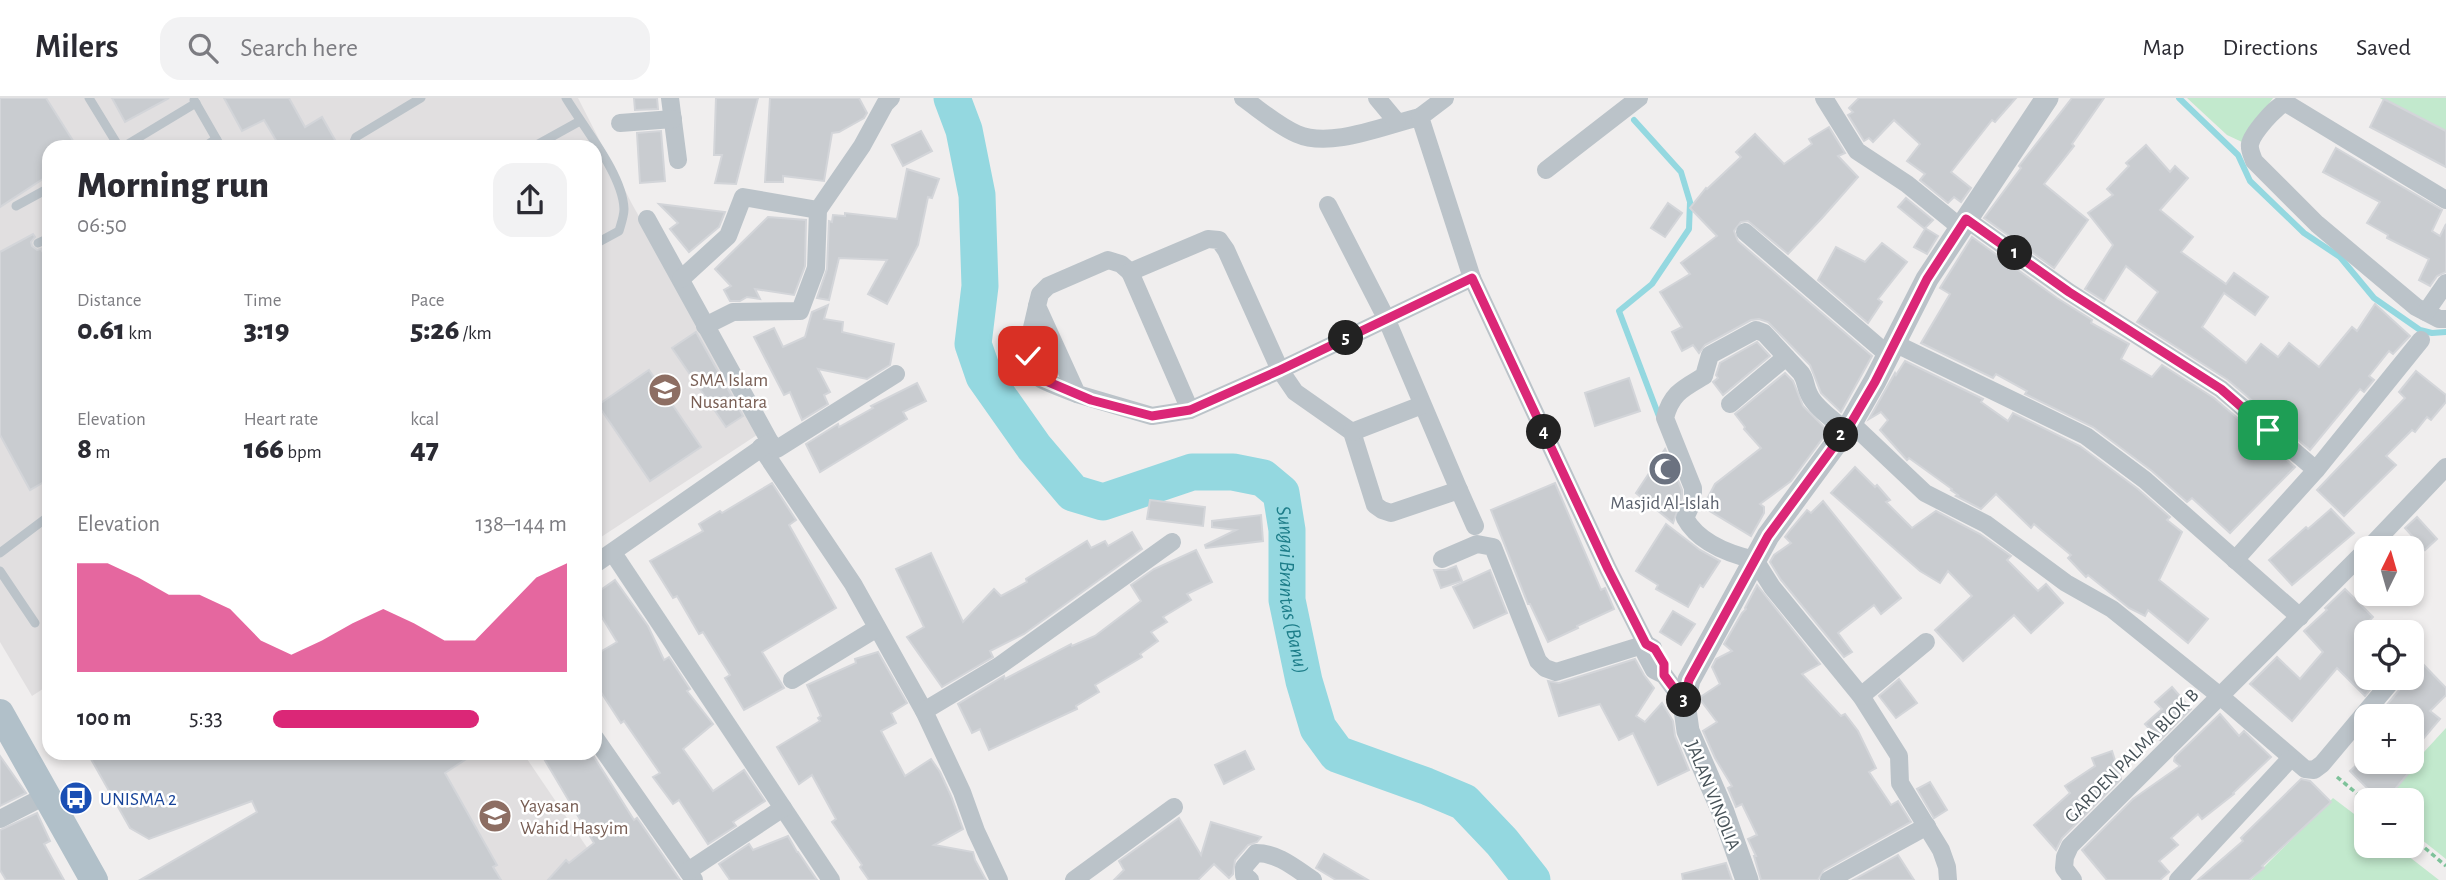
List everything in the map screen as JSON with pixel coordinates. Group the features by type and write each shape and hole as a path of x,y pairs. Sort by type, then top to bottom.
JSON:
{"main road":[{"path":"0,713 94,880"}],"street":[{"path":"670,98 678,160"},
{"path":"705,326 733,313 800,311 816,268 818,209 862,146 891,98"},
{"path":"1242,98 1296,134 1312,139 1337,139 1420,117 1446,98"},
{"path":"1377,98 1397,122"},
{"path":"1546,170 1639,98"},
{"path":"1824,98 1857,151 1963,223 2221,389 2316,470"},
{"name":"JALAN VINOLIA","path":"1747,880 1723,812 1688,730 1684,702 1689,680 1768,536 1848,426 1875,382 1927,279 2047,98"},
{"path":"2446,200 2286,103 2275,109 2251,140 2249,147 2254,160 2317,224 2416,307 2439,319 2446,319"},
{"path":"1420,117 1472,278 1608,569 1646,644 1645,653 1654,670 1664,675 1684,702"},
{"path":"620,123 673,119"},
{"path":"681,279 729,236 743,197 818,209"},
{"path":"1328,205 1386,318 1475,526"},
{"path":"647,219 766,444 853,584 924,711 999,880"},
{"path":"1745,232 1891,349 2086,436 2145,480 2300,617"},
{"path":"1130,272 1208,239 1219,240 1280,370 1295,392 1352,432 1375,505 1391,513 1459,490"},
{"path":"1190,410 1130,272 1121,264 1108,260 1048,286 1040,294 1028,356 1030,369 1039,378 1077,394 1152,416 1190,410 1472,278"},
{"path":"2426,312 2446,283"},
{"path":"1037,306 1077,394"},
{"path":"1948,880 1941,850 1900,783 1899,756 1861,696 1772,587 1755,560 1732,555 1692,531 1685,518 1693,501 1693,488 1665,418 1668,407 1684,387 1704,376 1710,355 1750,331 1764,332 1806,380 1808,393 1813,400 1848,426 1925,493 1986,524 2066,583 2112,609 2305,769 2314,770 2322,764 2384,690"},
{"path":"2235,560 2316,470 2421,341"},
{"path":"1730,404 1786,358"},
{"path":"766,444 777,449 896,374"},
{"path":"1352,432 1422,405"},
{"path":"602,560 766,444"},
{"path":"2380,536 2446,467"},
{"path":"924,711 999,666 1172,542"},
{"path":"1442,559 1477,544 1493,547 1538,661 1545,668 1556,672 1646,644"},
{"path":"613,553 831,880"},
{"path":"2220,696 2354,562"},
{"path":"792,680 877,628"},
{"path":"1861,696 1926,642"},
{"name":"GARDEN PALMA BLOK B","path":"2073,880 2064,868 2070,846 2220,696"},
{"path":"602,748 691,875 783,808"},
{"path":"2178,880 2290,759"},
{"path":"0,819 46,796"},
{"path":"1074,880 1174,807"},
{"path":"1829,880 1927,826"},
{"path":"1250,880 1244,874 1244,867 1256,852 1277,856 1313,880"}],"lane":[{"path":"89,98 116,140"},
{"path":"355,140 421,98"},
{"path":"566,98 592,140"},
{"path":"132,140 195,101 216,140"},
{"path":"545,140 579,121"},
{"path":"602,155 622,198 625,213 619,231 602,240"},
{"path":"16,206 42,192"},
{"path":"38,243 42,241"},
{"path":"0,552 42,521"},
{"path":"0,571 35,623"}],"path":[{"path":"2322,764 2354,791"},
{"path":"2424,847 2446,866"}],"shaded area":[{"path":"0,98 578,98 599,140 42,140 42,690 32,696 0,642"},
{"path":"602,145 632,204 760,433 602,536"},
{"name":"Yayasan Wahid Hasyim","path":"466,760 528,760 609,880 464,880 410,795"}],"green space":[{"path":"2187,98 2273,98 2242,142 2227,135"},
{"path":"2380,98 2446,98 2446,137"},
{"path":"2446,728 2446,859 2424,842 2424,788 2391,788 2404,774 2424,774 2424,752"},
{"path":"2333,798 2354,814 2354,858 2411,858 2439,880 2251,880"}],"building":[{"path":"0,98 46,98 73,140 42,140 42,180 0,207"},
{"path":"112,98 169,98 125,122"},
{"path":"224,98 289,98 305,127 322,117 335,140 276,140 264,120 242,131"},
{"path":"634,98 657,98 658,109 635,110"},
{"path":"716,98 758,98 736,184 715,183 722,155 714,155"},
{"path":"770,98 859,98 867,113 864,118 832,133 824,181 783,176 783,182 765,182"},
{"path":"1859,98 2016,98 1995,122 1992,120 1951,172 1971,188 1961,202 1954,197 1948,203 1920,180 1925,174 1907,161 1920,144 1894,120 1873,142 1869,138 1864,141 1848,115 1853,112 1849,108"},
{"path":"2072,98 2104,98 2072,144 2074,146 2044,184 2088,220 2054,268 1984,218 2021,168 2019,166"},
{"path":"2384,99 2446,131 2446,167 2370,127"},
{"path":"1829,127 1845,153 1838,156 1858,177 1822,218 1788,254 1748,221 1741,222 1734,231 1738,241 1872,356 1841,412 1821,393 1810,365 1768,322 1751,320 1705,345 1699,353 1693,345 1682,351 1672,332 1682,327 1660,292 1690,274 1681,263 1717,236 1690,208 1706,188 1741,157 1736,152 1755,134 1784,164 1812,144 1809,139"},
{"path":"661,131 665,181 640,183 637,133"},
{"path":"921,131 932,151 903,166 892,145"},
{"path":"2146,145 2170,172 2175,166 2188,178 2160,210 2193,237 2181,252 2226,284 2234,273 2268,297 2255,315 2224,293 2202,327 2246,363 2261,344 2278,357 2289,343 2319,367 2352,327 2357,331 2375,304 2410,336 2393,354 2389,351 2369,376 2374,380 2364,392 2360,389 2310,450 2228,380 2137,322 2158,292 2126,266 2104,301 2085,289 2113,245 2088,213 2113,195 2107,189 2129,166 2126,163"},
{"path":"2336,148 2442,210 2432,231 2440,236 2446,224 2446,272 2437,276 2430,286 2419,280 2429,259 2387,238 2388,235 2367,223 2380,202 2323,172"},
{"path":"907,169 939,179 932,198 928,197 918,245 887,304 868,294 887,260 839,258 829,300 817,298 827,269 829,221 832,222 833,215 845,216 845,213 897,219"},
{"path":"1906,198 1933,220 1925,228 1938,236 1927,254 1914,247 1925,229 1898,207"},
{"path":"1668,203 1682,213 1665,237 1651,228"},
{"path":"659,204 725,212 719,227 689,252 670,229 678,223"},
{"path":"768,217 806,220 805,266 794,295 755,289 760,299 747,297 740,301 730,301 724,290 731,286 715,269"},
{"path":"33,234 35,237 31,242 32,246 42,251 42,483 30,490 0,435 0,252"},
{"path":"1972,237 2092,320 2091,323 2129,344 2121,359 2152,377 2162,365 2214,398 2295,467 2230,533 2192,498 2187,502 2152,471 2093,427 2025,394 2027,391 1996,374 1993,378 1921,343 1950,294 1940,288"},
{"path":"1882,243 1907,262 1878,299 1882,302 1868,323 1818,280 1836,247 1865,262"},
{"path":"828,305 824,319 843,322 842,332 894,344 890,365 867,379 818,369 830,392 824,395 828,404 802,420 790,392 784,395 754,337 774,328 783,347 805,337 812,312"},
{"path":"696,332 743,416 726,427 672,348"},
{"path":"1757,342 1770,356 1723,395 1713,382 1718,378 1716,375 1720,363"},
{"path":"1905,361 1983,399 1981,402 2008,421 2013,413 2080,446 2138,489 2170,517 2167,520 2182,532 2159,580 2208,619 2188,643 2148,610 2145,616 2129,608 2088,575 2086,577 2068,558 2071,555 2034,524 2031,528 1996,494 1981,509 1956,496 1958,495 1952,489 1909,458 1907,460 1880,430 1888,420 1881,412 1869,419 1895,373 1896,375"},
{"path":"649,370 701,447 650,481 602,411 602,402"},
{"path":"2416,371 2446,395 2446,402 2431,420 2427,417 2415,432 2412,430 2386,456 2396,465 2344,516 2317,490 2405,398 2399,392"},
{"path":"1785,373 1793,381 1803,406 1828,431 1791,481 1760,504 1764,507 1764,513 1751,536 1703,507 1715,484 1761,448 1735,414"},
{"path":"1629,378 1640,411 1595,426 1585,393"},
{"path":"917,383 926,401 903,412 907,419 820,472 806,444 838,424 839,427 873,408 871,406"},
{"name":"Masjid Al-Islah","path":"1665,449 1682,490 1682,498 1673,523 1636,493"},
{"path":"1855,467 1875,487 1877,485 1890,500 1886,502 1912,528 1936,511 1980,534 2011,556 2007,560 2038,591 2046,584 2063,603 2031,633 2014,615 1963,661 1935,630 1972,596 1948,571 1940,583 1920,571 1831,493"},
{"path":"772,483 796,520 789,525 836,608 762,652 784,688 744,710 725,678 730,675 703,632 699,634 677,596 673,598 650,561 703,531 699,524"},
{"path":"1555,483 1601,590 1605,588 1614,609 1548,642 1528,604 1491,510"},
{"path":"1150,500 1205,507 1203,526 1147,519"},
{"path":"1823,501 1901,598 1881,614 1874,605 1838,633 1852,652 1844,657 1781,580 1770,562 1774,555 1791,543 1785,537 1807,510 1811,513"},
{"path":"2331,509 2354,533 2292,585 2269,560"},
{"path":"1261,515 1263,541 1206,548 1205,545 1236,530 1212,527 1212,521"},
{"path":"2417,517 2437,539 2425,550 2424,536 2412,536 2405,528"},
{"path":"1666,524 1700,550 1720,561 1703,587 1700,585 1688,607 1656,589 1658,585 1636,571"},
{"path":"1132,532 1142,549 1024,634 990,651 993,657 942,687 907,637 924,627 896,569 931,553 963,622 994,589 1001,596 1027,582 1026,579 1087,541 1091,548 1105,541 1108,546"},
{"path":"1196,550 1212,582 1187,594 1191,600 1163,617 1167,622 1151,632 1158,641 1140,654 1142,657 1095,685 1099,692 1076,706 1077,709 989,750 980,729 972,733 958,704 1004,676 1005,679 1071,644 1072,646 1095,636 1141,601 1131,585 1154,569"},
{"path":"1456,566 1462,581 1441,588 1434,570 1446,570"},
{"path":"1490,570 1507,613 1474,628 1453,587"},
{"path":"615,580 648,626 664,660 669,657 690,689 687,691 713,724 683,749 713,791 744,770 765,801 733,822 736,826 708,844 679,800 673,804 653,777 660,773 602,694 602,651 617,642 602,617 602,589"},
{"path":"1757,585 1820,664 1802,674 1841,716 1845,714 1858,731 1876,768 1869,772 1891,805 1898,801 1911,822 1824,870 1818,880 1761,880 1756,856 1748,839 1757,835 1742,804 1736,807 1728,788 1732,786 1703,731 1717,722 1699,698 1720,684 1712,667 1716,659 1732,651 1724,644 1746,609"},
{"path":"2345,589 2354,598 2354,606 2362,606 2373,617 2370,620 2354,620 2354,685 2337,668 2292,721 2250,684 2277,657 2300,679 2323,652 2304,631 2327,610 2325,608"},
{"path":"1673,611 1695,624 1681,645 1660,632"},
{"path":"878,652 907,703 891,713 896,723 881,731 905,776 931,759 951,796 963,829 934,845 973,852 986,880 869,880 860,867 862,865 832,822 836,819 812,775 799,784 777,747 820,721 818,718 821,716 807,685 856,663 855,659"},
{"path":"1635,659 1654,688 1636,716 1645,722 1662,703 1673,721 1675,736 1689,770 1658,785 1633,733 1619,740 1600,704 1559,716 1548,681 1559,683"},
{"path":"2424,665 2446,688 2446,695 2430,711 2440,719 2424,738 2424,704 2388,704 2399,690 2424,690"},
{"path":"1899,679 1917,703 1896,718 1879,696"},
{"path":"2172,687 2191,709 2160,740 2145,724 2162,709 2155,702"},
{"path":"2359,690 2370,690 2365,696"},
{"path":"2220,714 2239,736 2244,731 2271,757 2234,794 2202,819 2198,814 2171,838 2178,845 2159,861 2169,872 2160,880 2107,880 2082,850 2133,799 2180,766 2174,761 2175,757"},
{"path":"1245,751 1254,769 1224,784 1215,765"},
{"path":"2112,751 2121,779 2062,838 2056,850 2034,825 2070,793 2065,786 2095,766 2092,758"},
{"path":"0,756 26,793 0,806"},
{"path":"92,760 465,760 445,773 497,865 493,867 501,880 140,880 257,812 252,801 149,839 130,828"},
{"path":"545,760 596,760 634,820 637,818 680,880 548,880 566,860 569,863 594,843"},
{"path":"2354,767 2354,774 2408,774 2396,788 2367,788 2350,771"},
{"path":"2301,779 2310,781 2331,802 2249,880 2198,880 2243,841 2241,838"},
{"path":"1930,782 1947,810 1934,818 1917,789"},
{"path":"37,813 50,841 44,844 64,880 6,880 0,870 0,830"},
{"path":"1179,818 1201,855 1211,822 1261,837 1257,842 1248,845 1235,860 1233,874 1229,878 1214,864 1198,880 1114,880 1124,870 1119,861"},
{"path":"788,836 817,880 730,880 719,864 749,844 753,850"},
{"path":"1324,854 1368,880 1336,880 1316,868"},
{"path":"1898,855 1914,880 1853,880"},
{"path":"1726,863 1732,880 1683,880 1682,874"}],"waterway":[{"name":"Sungai Brantas (Banu)","path":"952,98 964,130 977,195 980,286 973,344 984,376 1034,447 1073,493 1103,502 1192,472 1233,472 1263,478 1281,493 1287,530 1287,600 1304,681 1318,728 1337,754 1464,802 1502,842 1532,880"},
{"path":"2179,98 2238,155 2250,181 2304,233 2340,257 2374,298 2420,330 2446,332"},
{"path":"1634,120 1681,172 1690,202 1689,229 1652,284 1619,311 1660,419"}],"place":[{"name":"SMA Islam Nusantara","path":"665,390"},
{"name":"Masjid Al-Islah","path":"1665,469"},
{"name":"UNISMA 2","path":"76,798"},
{"name":"Yayasan Wahid Hasyim","path":"495,816"}],"route":[{"path":"1028,356 1030,369 1039,378 1091,400 1152,416 1190,410 1472,278 1608,569 1646,644 1655,649 1664,664 1664,675 1684,702 1689,680 1703,651 1768,536 1851,423 1927,279 1966,219 2069,292 2221,389 2268,430"}]}
